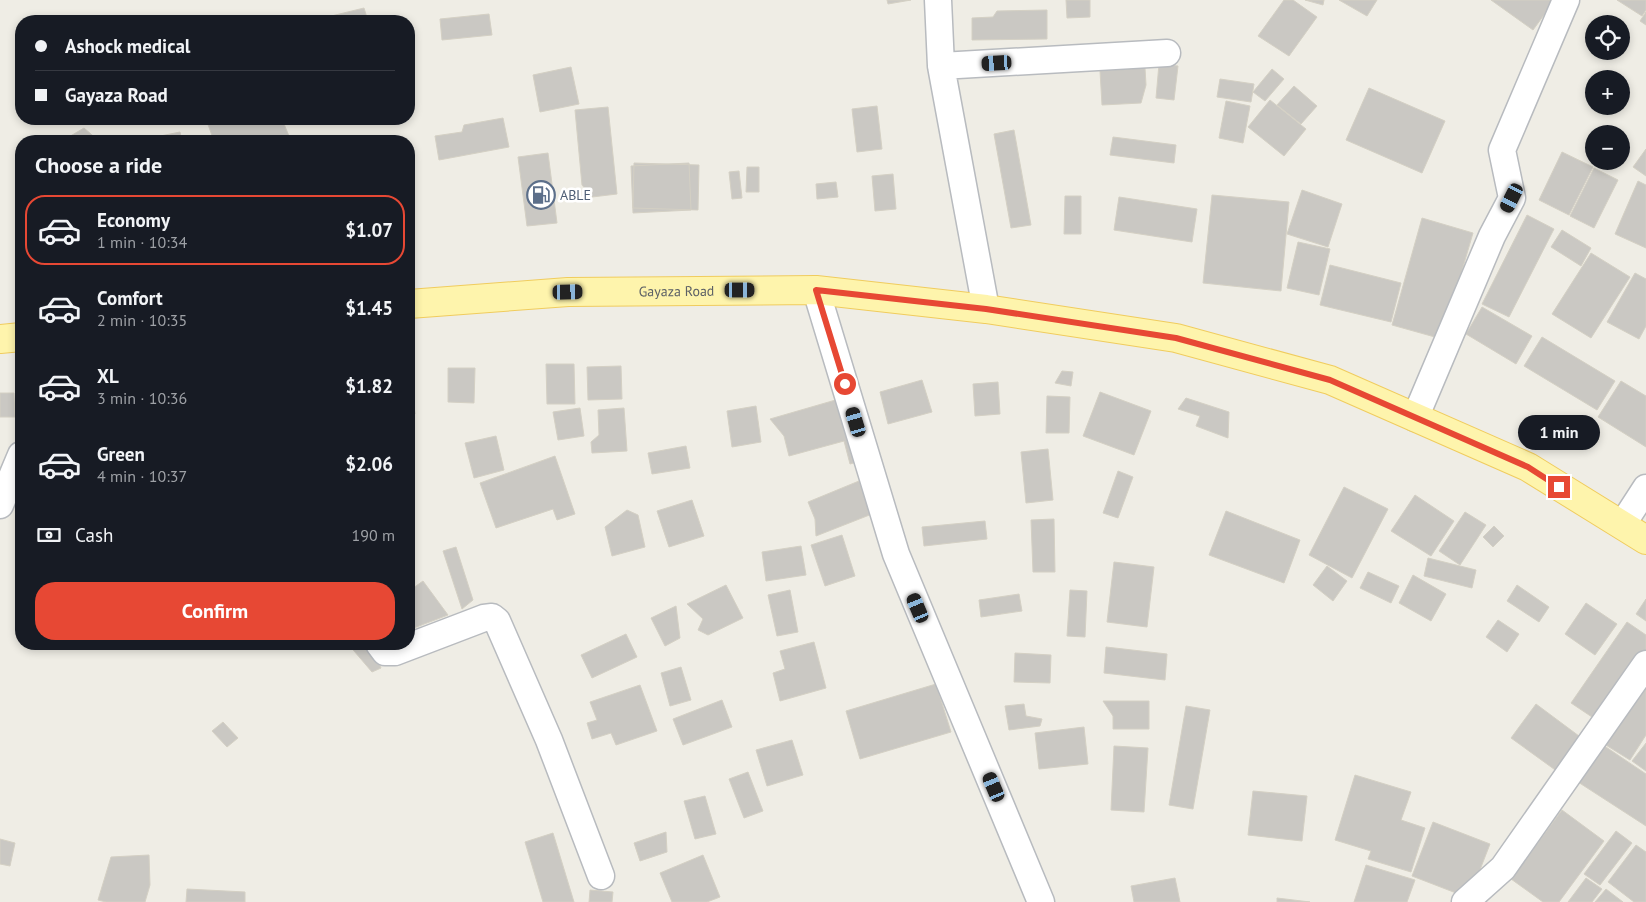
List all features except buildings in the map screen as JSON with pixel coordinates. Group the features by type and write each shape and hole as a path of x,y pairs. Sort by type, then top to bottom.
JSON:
{"main road":[{"name":"Gayaza Road","path":"415,304 568,292 816,290 986,309 1176,338 1330,380 1528,467 1646,540"},
{"path":"0,339 15,338"}],"street":[{"path":"938,0 941,66 986,309"},
{"path":"1415,418 1492,236 1512,198 1502,150 1566,0"},
{"path":"941,66 1167,53"},
{"path":"816,290 896,554 1041,902"},
{"path":"0,504 15,469"},
{"path":"1622,525 1646,488"},
{"path":"415,644 484,618 492,617 497,621 549,740 601,876"},
{"path":"384,650 385,652 400,650"},
{"path":"1465,902 1503,868 1646,664"}],"place":[{"name":"ABLE","path":"541,195"}],"route":[{"path":"845,384 816,290 986,309 1176,338 1330,380 1528,467 1559,487"}]}
